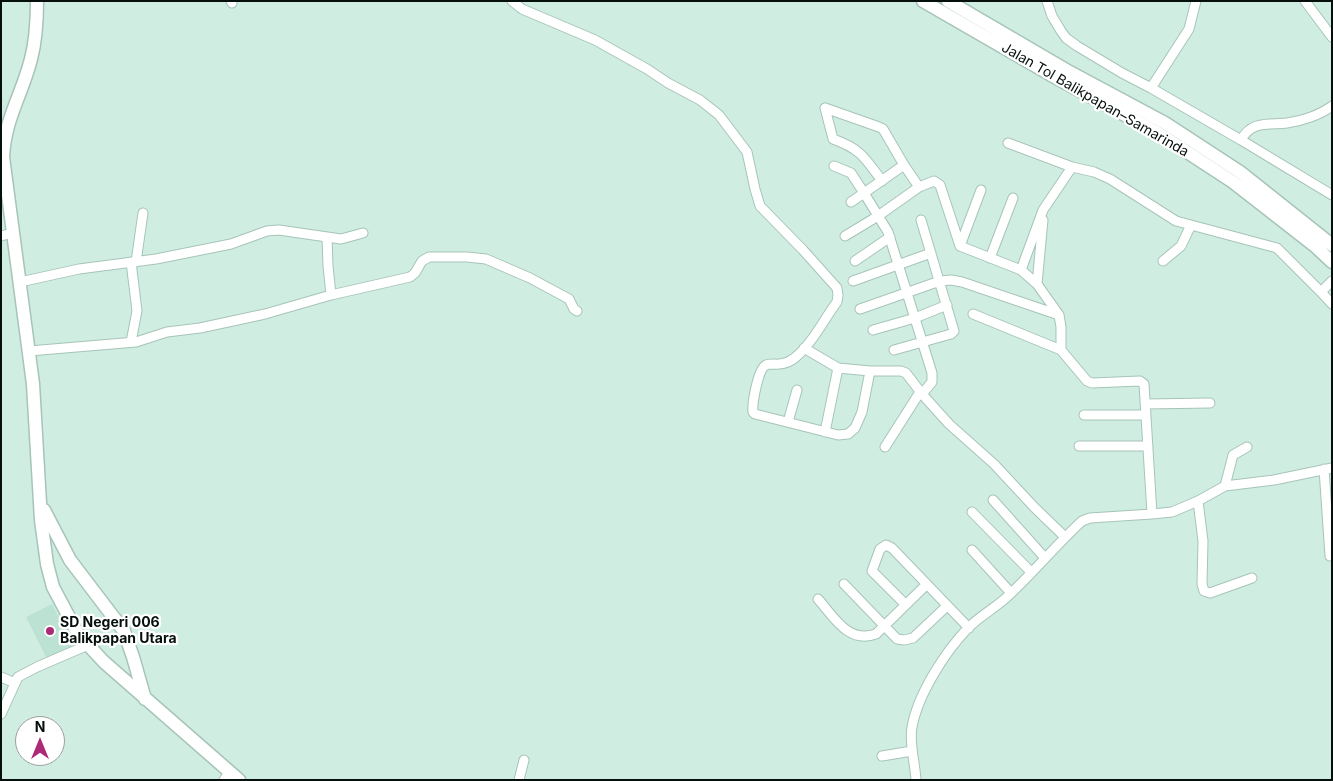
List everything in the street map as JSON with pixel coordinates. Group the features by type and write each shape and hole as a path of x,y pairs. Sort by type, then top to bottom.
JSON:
{"highway":[{"path":"37,1 36,31 31,59 12,111 4,143 4,164 7,234 20,282 29,351 36,414 44,547 49,574 59,600 73,625 88,645 231,777"},
{"name":"Jalan Tol Balikpapan–Samarinda","path":"923,1 1060,80 1158,133 1233,182 1315,246 1332,262"},
{"name":"Jalan Tol Balikpapan–Samarinda","path":"948,1 1066,70 1164,123 1240,172 1332,245"},
{"path":"40,501 70,560 124,631 145,699"}],"street":[{"path":"512,1 522,8 594,40 647,69 700,100 719,115 747,152 760,206 837,288 837,302 804,348 788,362 765,366 759,376 752,404 753,412 824,432 838,435 848,434 855,428 862,412 870,371"},
{"path":"1046,1 1052,16 1066,38 1122,73 1241,140 1332,196"},
{"path":"1151,88 1189,29 1196,1"},
{"path":"1305,1 1332,37"},
{"path":"1241,140 1244,134 1262,123 1287,123 1319,113 1332,106"},
{"path":"882,181 860,152 847,144 833,139 825,108 883,129 919,188"},
{"path":"1008,143 1110,179 1176,221 1277,248 1332,304"},
{"path":"834,166 851,173 886,226 933,380 921,393 885,447"},
{"path":"851,202 904,166"},
{"path":"1020,270 1043,210 1072,167"},
{"path":"845,236 919,188 934,181 940,185 960,246"},
{"path":"960,246 981,190"},
{"path":"990,258 1013,198"},
{"path":"1037,284 1043,210"},
{"path":"131,342 137,311 133,262 143,213"},
{"path":"894,350 953,333 954,327 921,220"},
{"path":"1163,261 1181,246 1190,225"},
{"path":"20,282 101,265 161,258 231,244 267,231 279,230 341,239 363,232"},
{"path":"327,237 331,295"},
{"path":"854,261 890,237"},
{"path":"960,246 1020,270 1037,284 1059,315 1061,350"},
{"path":"853,281 931,253"},
{"path":"29,351 146,340 168,332 200,328 265,314 331,295 410,278 416,273 422,260 429,257 486,259 530,278 569,299 574,310 577,311"},
{"path":"860,309 940,281 951,280 1059,315"},
{"path":"1322,292 1332,281"},
{"path":"873,330 948,306"},
{"path":"973,314 1061,350 1089,383 1142,382 1145,386 1152,514"},
{"path":"804,348 838,368 901,371 910,377 921,393 949,424 994,464 1065,537"},
{"path":"824,432 838,368"},
{"path":"788,422 797,390"},
{"path":"1145,404 1210,403"},
{"path":"1084,415 1146,415"},
{"path":"1079,446 1148,446"},
{"path":"1224,486 1233,455 1246,446"},
{"path":"916,780 912,751 912,727 923,696 951,649 969,628 1011,593 1082,521 1090,518 1172,512 1198,501 1224,486 1274,480 1328,468 1330,556"},
{"path":"994,500 1045,558"},
{"path":"1198,501 1203,541 1202,584 1204,591 1210,593 1252,578"},
{"path":"972,512 1031,572"},
{"path":"905,604 872,571 876,557 883,546 888,545 892,548 969,628"},
{"path":"972,550 1011,593"},
{"path":"844,584 884,626 897,638 904,640 913,638 947,606"},
{"path":"818,599 847,632 871,636 876,634 926,585"},
{"path":"1,714 18,677 88,645"},
{"path":"1,677 15,683"},
{"path":"882,756 912,751"},
{"path":"519,780 524,760"}],"shaded area":[{"name":"SD Negeri 006 Balikpapan Utara","path":"52,604 73,646 47,659 26,617"}],"place":[{"name":"SD Negeri 006 Balikpapan Utara","path":"50,631"}]}
